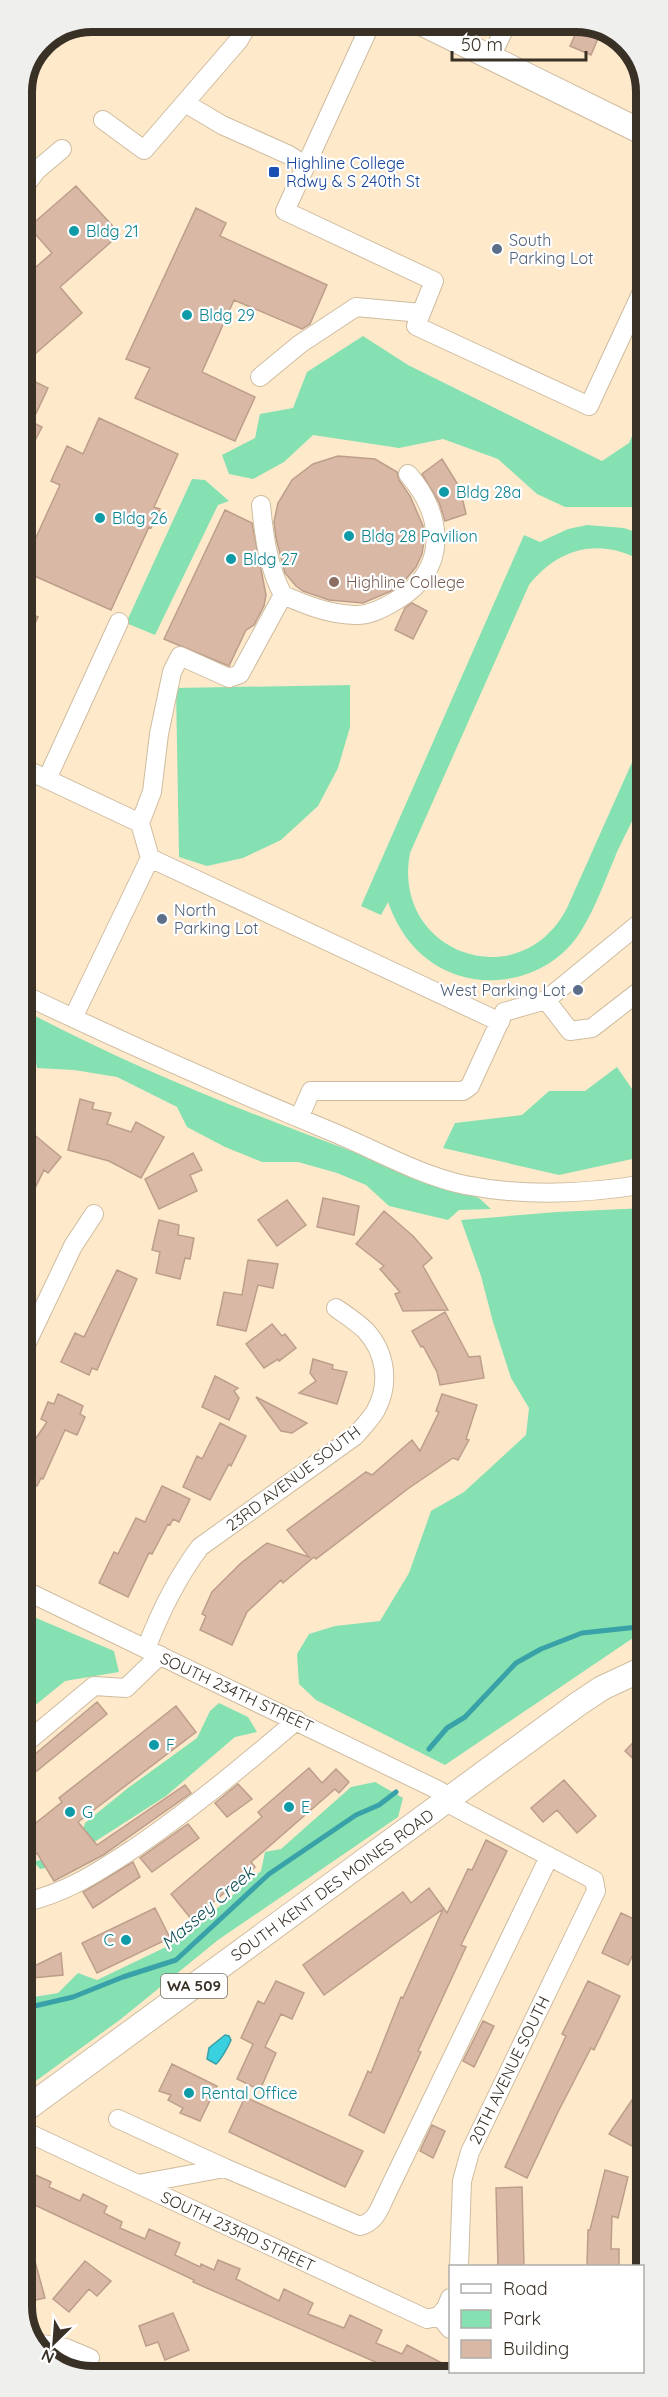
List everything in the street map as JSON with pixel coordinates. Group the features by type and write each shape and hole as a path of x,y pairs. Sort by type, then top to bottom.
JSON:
{"main road":[{"path":"440,32 636,129"},
{"name":"SOUTH KENT DES MOINES ROAD","path":"32,2105 578,1704 602,1688 636,1671"}],"street":[{"path":"103,120 144,150 244,32"},
{"path":"367,32 285,211 434,281 416,326 589,406 636,305"},
{"path":"491,57 503,32"},
{"path":"185,103 222,125 289,155 306,166"},
{"path":"32,177 62,149"},
{"path":"260,377 300,344 357,307 421,313"},
{"path":"261,505 265,540 274,579 283,595 315,609 356,615 382,609 406,595 419,583 435,552 436,532 426,496 408,474"},
{"path":"73,1018 150,858 140,822 153,792 159,734 172,672 180,656 229,678 240,674 283,595"},
{"path":"47,779 119,622"},
{"path":"32,772 140,822"},
{"path":"150,858 500,1022"},
{"path":"299,1118 311,1091 463,1091 470,1086 504,1012 546,1000 636,936"},
{"path":"546,1000 570,1030 592,1028 636,994"},
{"path":"32,999 299,1118 416,1168 462,1184 505,1192 561,1194 636,1185"},
{"path":"32,1332 73,1246 94,1214"},
{"name":"23RD AVENUE SOUTH","path":"153,1652 166,1598 200,1547 356,1436 376,1411 384,1389 384,1371 380,1353 366,1331 336,1308"},
{"name":"SOUTH 234TH STREET","path":"32,1594 440,1791 453,1806 589,1876 596,1884"},
{"path":"32,1738 94,1686 126,1688 153,1652"},
{"path":"32,1901 86,1880 204,1799 297,1720"},
{"path":"118,2119 360,2226 369,2224 376,2216 549,1857"},
{"name":"20TH AVENUE SOUTH","path":"459,2265 462,2181 470,2152 596,1891 596,1884"},
{"name":"SOUTH 233RD STREET","path":"32,2135 427,2319 445,2323"},
{"path":"138,2184 225,2168"},
{"path":"445,2323 449,2300"},
{"path":"47,2345 66,2348 90,2358"}],"green space":[{"path":"363,336 408,365 602,461 629,443 636,427 636,507 565,507 537,494 498,459 443,439 399,448 313,435 284,462 253,479 229,474 222,455 255,438 260,414 293,408 307,372"},
{"path":"192,479 205,480 229,501 218,505 155,635 126,623"},
{"path":"587,525 624,528 636,532 636,558 614,550 598,548 583,550 554,561 529,585 410,853 409,888 420,917 439,938 464,952 492,957 520,952 546,936 567,908 636,753 636,813 581,931 558,957 527,974 510,978 492,980 457,975 433,963 414,947 399,926 388,902 381,915 361,906 524,535 540,542 568,529"},
{"path":"350,685 350,727 338,768 318,806 281,840 243,858 207,866 179,857 176,688"},
{"path":"32,1014 190,1088 305,1134 479,1198 491,1209 459,1210 448,1220 389,1206 366,1185 337,1173 298,1162 262,1162 225,1147 187,1127 177,1107 117,1077 74,1070 37,1068 32,1040"},
{"path":"617,1067 632,1089 636,1103 636,1158 559,1175 443,1148 455,1123 522,1115 549,1091 585,1091"},
{"path":"636,1208 636,1636 445,1765 316,1700 299,1684 297,1654 309,1634 335,1626 380,1621 409,1573 431,1511 464,1492 526,1435 529,1408 511,1378 481,1276 461,1220"},
{"path":"32,1616 114,1651 119,1672 65,1681 32,1708"},
{"path":"219,1703 248,1717 257,1732 235,1737 166,1796 57,1866 40,1869 34,1862 49,1857 81,1835 85,1823 128,1788 197,1738 210,1711"},
{"path":"375,1782 403,1798 398,1817 218,1940 121,2019 32,2084 32,1997 58,1993 78,1973 97,1980 168,1946 182,1930 213,1912 261,1871 265,1852 281,1849 351,1787"}],"water":[{"path":"225,2035 231,2040 216,2064 207,2059 209,2048"}],"building":[{"path":"576,32 599,36 591,55 570,46"},
{"path":"76,186 120,234 60,287 82,313 35,354 32,351 32,270 52,253 32,230 32,224"},
{"name":"Bldg 29","path":"196,208 226,223 220,236 327,285 310,324 302,329 234,300 202,372 255,397 235,441 135,398 150,368 126,359"},
{"path":"32,380 48,388 32,422"},
{"name":"Bldg 26","path":"99,418 178,454 154,507 160,509 151,528 149,527 111,610 32,575 32,546 60,485 51,481 67,446 83,454"},
{"path":"32,422 42,427 32,446"},
{"name":"Bldg 28 Pavilion","path":"338,456 375,459 397,472 423,526 422,554 416,567 391,591 363,603 329,600 303,591 296,586 285,573 276,538 274,522 278,503 292,480 313,464"},
{"name":"Bldg 28a","path":"442,459 460,488 466,514 445,521 439,502 422,474"},
{"name":"Bldg 27","path":"225,510 252,523 266,595 264,606 254,625 246,630 229,666 164,639"},
{"path":"412,603 427,611 413,639 395,630 405,608"},
{"path":"32,615 38,617 32,630"},
{"path":"80,1099 94,1103 92,1109 111,1113 107,1124 131,1132 136,1122 164,1137 141,1178 109,1161 68,1150"},
{"path":"32,1133 61,1157 48,1173 44,1170 32,1195"},
{"path":"193,1153 202,1170 190,1175 197,1191 159,1209 145,1179"},
{"path":"323,1198 359,1206 354,1235 317,1227"},
{"path":"287,1200 306,1225 277,1246 258,1220"},
{"path":"384,1211 413,1236 432,1258 423,1266 448,1310 403,1311 395,1294 400,1292 380,1269 384,1266 356,1244"},
{"path":"159,1220 179,1225 178,1235 194,1238 190,1259 185,1258 180,1279 156,1273 160,1252 152,1250"},
{"path":"248,1260 278,1264 273,1288 258,1285 246,1331 217,1325 224,1292 242,1295"},
{"path":"117,1270 137,1279 97,1370 92,1368 89,1375 61,1362 75,1333 84,1337"},
{"path":"445,1312 469,1357 480,1356 484,1378 440,1385 437,1372 412,1331"},
{"path":"272,1324 282,1336 285,1334 296,1348 279,1361 278,1359 264,1368 246,1344"},
{"path":"313,1359 333,1365 332,1369 347,1372 337,1404 299,1393 316,1381 310,1373"},
{"path":"215,1376 238,1388 234,1391 239,1398 229,1420 202,1407"},
{"path":"58,1394 83,1406 80,1414 85,1417 77,1435 65,1430 43,1479 41,1478 37,1486 32,1484 32,1444 47,1422 41,1419 48,1402 54,1404"},
{"path":"442,1394 477,1405 466,1439 469,1440 458,1460 453,1458 409,1488 316,1559 314,1557 283,1583 281,1580 247,1612 232,1645 200,1630 206,1616 202,1614 212,1592 241,1563 267,1543 309,1557 287,1530 366,1472 372,1475 412,1440 420,1451 439,1412 436,1411"},
{"path":"256,1397 307,1423 292,1433 281,1431"},
{"path":"220,1423 246,1436 210,1500 183,1487 197,1456 202,1459"},
{"path":"162,1486 190,1499 179,1522 173,1519 170,1525 168,1524 152,1554 149,1553 128,1597 99,1583 114,1552 118,1554 136,1518 145,1522"},
{"path":"97,1702 107,1714 32,1775 32,1757"},
{"path":"176,1706 196,1732 78,1822 97,1845 185,1785 191,1793 103,1855 54,1881 37,1853 32,1857 32,1826 62,1802 59,1798"},
{"path":"636,1740 636,1762 625,1751"},
{"path":"309,1768 322,1783 336,1769 349,1782 339,1793 335,1789 251,1862 255,1867 192,1920 171,1894 262,1817 258,1812"},
{"path":"564,1780 596,1816 577,1833 557,1810 543,1822 531,1808"},
{"path":"238,1784 252,1799 227,1817 215,1803"},
{"path":"188,1824 199,1838 152,1872 140,1858"},
{"path":"486,1840 507,1851 461,1945 466,1947 418,2051 421,2052 384,2133 349,2115 368,2071 371,2073 401,1997 403,1998 443,1909 324,1995 303,1965 403,1892 411,1903 429,1888 447,1913 468,1869 472,1870"},
{"path":"133,1862 140,1877 93,1908 83,1892"},
{"name":"C","path":"155,1908 170,1938 97,1973 82,1943"},
{"path":"621,1913 636,1920 636,1948 628,1965 602,1953"},
{"path":"61,1953 63,1975 32,1978 32,1967"},
{"path":"276,1981 304,1993 292,2019 281,2014 265,2047 276,2053 260,2090 237,2079 253,2044 241,2038 258,2001 264,2004"},
{"path":"588,1981 620,1996 594,2050 591,2048 558,2112 527,2178 505,2167 566,2036 562,2034"},
{"path":"483,2021 494,2026 474,2067 463,2061"},
{"name":"Rental Office","path":"172,2064 217,2086 200,2121 180,2113 183,2108 168,2100 171,2095 159,2091"},
{"path":"245,2097 363,2151 345,2187 229,2132"},
{"path":"634,2097 636,2098 636,2144 634,2147 609,2134"},
{"path":"432,2125 445,2131 433,2158 420,2151"},
{"path":"605,2170 628,2177 618,2218 612,2216 611,2249 619,2249 619,2265 587,2265 588,2230 590,2230"},
{"path":"32,2173 51,2182 49,2187 80,2201 83,2194 107,2206 104,2213 122,2222 120,2228 145,2239 149,2229 180,2243 175,2255 200,2267 201,2264 214,2270 218,2260 240,2269 236,2279 279,2301 284,2289 313,2303 308,2314 344,2328 350,2315 382,2330 376,2343 402,2354 407,2345 446,2365 384,2366 193,2282 194,2280 32,2204"},
{"path":"522,2187 524,2265 498,2265 496,2188"},
{"path":"32,2250 45,2298 32,2301"},
{"path":"85,2261 111,2281 97,2296 89,2289 69,2312 53,2299"},
{"path":"173,2313 189,2350 165,2360 158,2342 146,2346 139,2326"}],"waterway":[{"name":"Massey Creek","path":"429,1749 447,1728 465,1717 516,1663 541,1649 582,1633 636,1627"},
{"name":"Massey Creek","path":"32,2007 73,1997 123,1977 176,1960 269,1874 356,1815 379,1805 396,1792"}],"place":[{"name":"Highline College Rdwy & S 240th St","path":"274,172"},
{"name":"Bldg 21","path":"74,231"},
{"name":"South Parking Lot","path":"497,249"},
{"name":"Bldg 29","path":"187,315"},
{"name":"Bldg 28a","path":"444,492"},
{"name":"Bldg 26","path":"100,518"},
{"name":"Bldg 28 Pavilion","path":"349,536"},
{"name":"Bldg 27","path":"231,559"},
{"name":"Highline College","path":"334,582"},
{"name":"North Parking Lot","path":"162,919"},
{"name":"West Parking Lot","path":"578,990"},
{"name":"F","path":"154,1745"},
{"name":"E","path":"289,1807"},
{"name":"G","path":"70,1812"},
{"name":"C","path":"126,1940"},
{"name":"Rental Office","path":"189,2093"}]}
